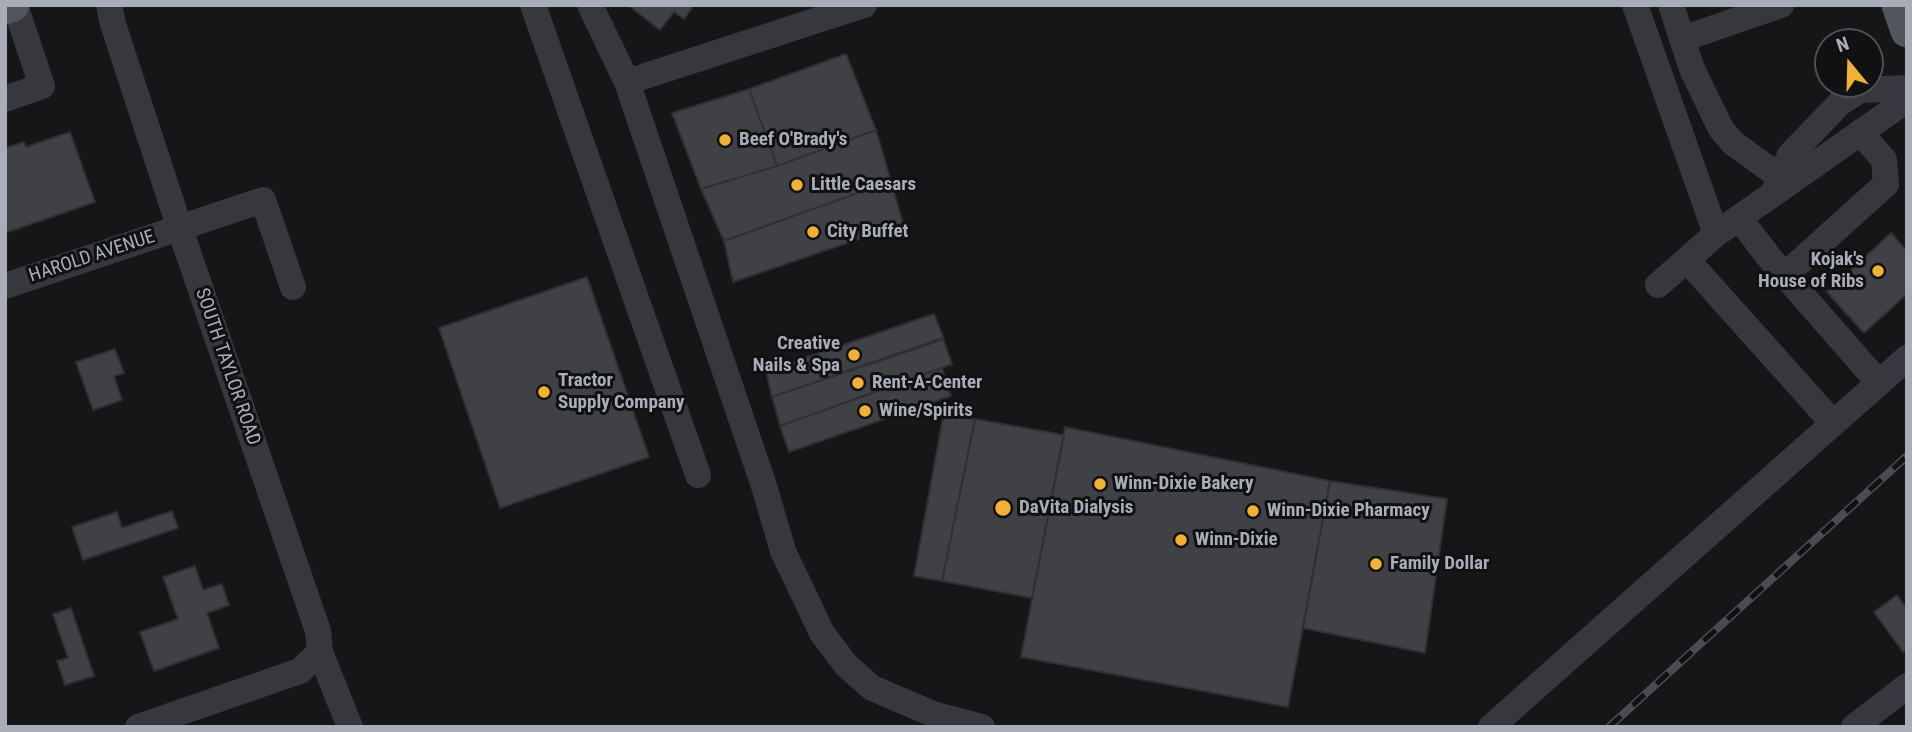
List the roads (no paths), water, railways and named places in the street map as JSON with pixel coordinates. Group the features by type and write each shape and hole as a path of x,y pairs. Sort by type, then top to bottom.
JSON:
{"main road":[{"path":"5,8 14,5"},
{"path":"1898,5 1907,31"}],"street":[{"path":"5,99 42,86 14,5"},
{"name":"SOUTH TAYLOR ROAD","path":"109,5 180,229 318,631 320,652 350,727"},
{"path":"533,5 698,475"},
{"path":"590,5 627,82 764,486 783,551 822,633 846,665 872,688 933,714 982,727"},
{"path":"627,82 864,5"},
{"path":"1635,5 1716,234"},
{"path":"1671,5 1700,89 1721,129 1776,186"},
{"path":"1682,39 1781,5"},
{"path":"1776,186 1790,155 1840,103 1860,90 1907,88"},
{"path":"1658,285 1776,186 1907,100"},
{"path":"1785,275 1886,184 1884,159 1860,132"},
{"name":"HAROLD AVENUE","path":"5,286 264,200 293,288"},
{"path":"1739,218 1879,383"},
{"path":"1687,260 1833,424"},
{"path":"1491,727 1907,358"},
{"path":"138,727 300,671 320,652"},
{"path":"1854,727 1907,686"}],"railway":[{"path":"1609,727 1907,456"}],"place":[{"name":"Beef O'Brady's","path":"725,140"},
{"name":"Little Caesars","path":"797,185"},
{"name":"City Buffet","path":"813,232"},
{"name":"Kojak's House of Ribs","path":"1878,271"},
{"name":"Creative Nails & Spa","path":"854,355"},
{"name":"Rent-A-Center","path":"858,383"},
{"name":"Tractor Supply Company","path":"544,392"},
{"name":"Wine/Spirits","path":"865,411"},
{"name":"Winn-Dixie Bakery","path":"1100,484"},
{"name":"DaVita Dialysis","path":"1003,508"},
{"name":"Winn-Dixie Pharmacy","path":"1253,511"},
{"name":"Winn-Dixie","path":"1181,540"},
{"name":"Family Dollar","path":"1376,564"}]}
